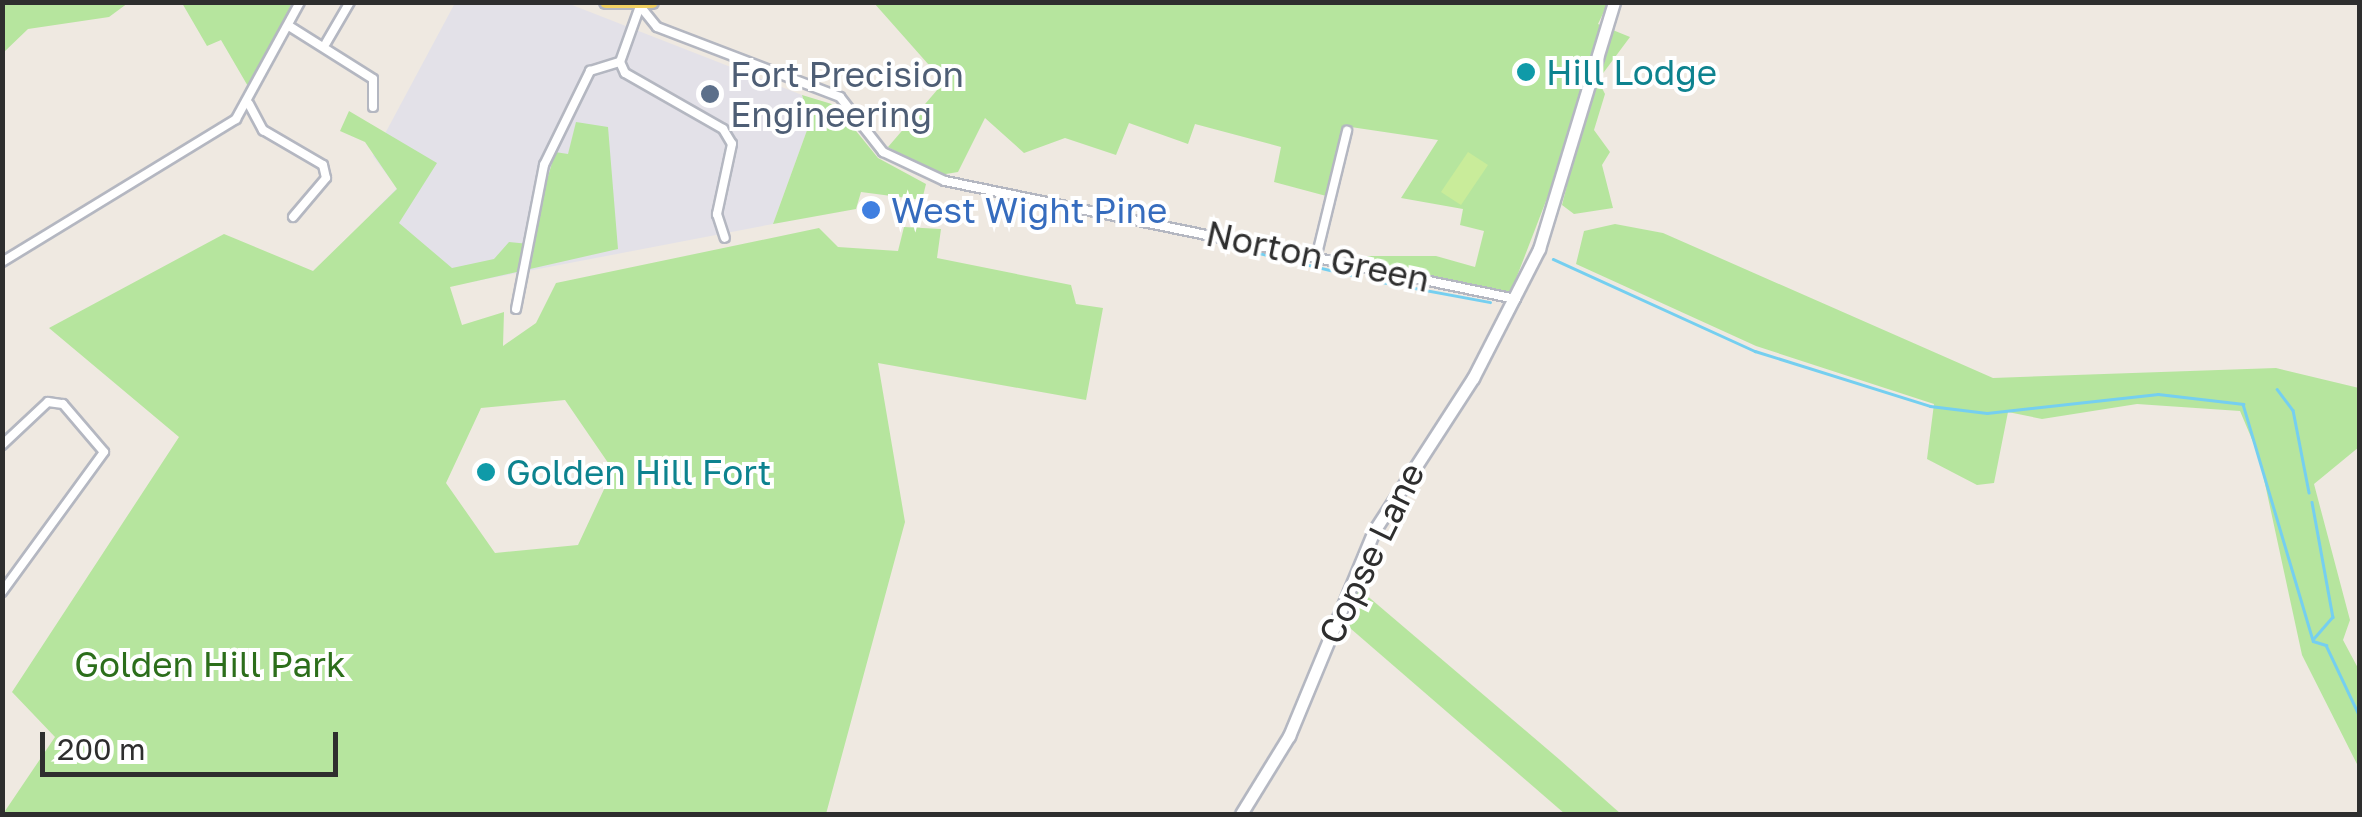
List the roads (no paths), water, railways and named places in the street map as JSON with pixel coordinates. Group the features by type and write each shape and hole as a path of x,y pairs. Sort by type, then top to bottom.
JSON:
{"main road":[{"path":"606,2 646,4"}],"street":[{"path":"2,262 179,160 249,104 300,2"},
{"path":"326,44 350,2"},
{"name":"Copse Lane","path":"1241,814 1290,736 1374,531 1516,298 1554,208 1614,2"},
{"path":"516,309 544,165 590,72 620,62 646,4"},
{"name":"Norton Green","path":"646,4 657,28 840,97 883,152 944,181 1317,254 1516,298"},
{"path":"289,26 326,44 374,78"},
{"path":"620,62 641,88 723,129 732,144 718,214 725,238"},
{"path":"374,78 382,73"},
{"path":"373,107 374,78"},
{"path":"249,104 263,130 324,166 326,178 292,217"},
{"path":"1317,254 1346,132"},
{"path":"2,445 33,408 63,404 98,438 101,466 2,592"}],"waterway":[{"path":"1259,253 1359,277"},
{"path":"1553,259 1755,351 1930,406 1987,413 2158,394 2243,404 2313,641 2326,645 2360,717"},
{"path":"1371,280 1490,302"},
{"path":"2277,389 2293,410 2309,492"},
{"path":"2312,502 2333,617 2314,639"}],"place":[{"name":"Hill Lodge","path":"1526,72"},
{"name":"Fort Precision Engineering","path":"710,94"},
{"name":"West Wight Pine","path":"871,210"},
{"name":"Golden Hill Fort","path":"486,472"}],"park label":[{"name":"Golden Hill Park","path":"210,664"}]}
